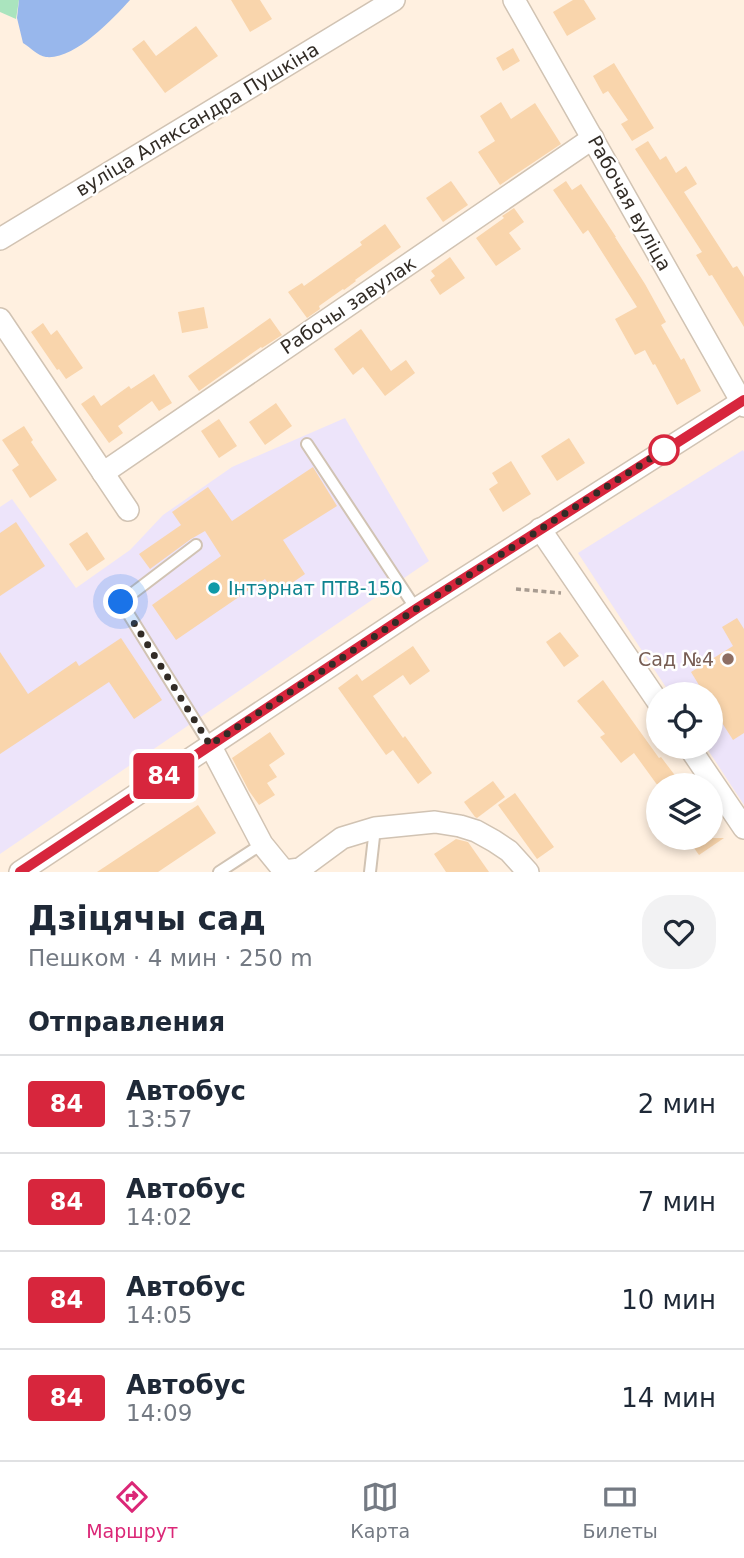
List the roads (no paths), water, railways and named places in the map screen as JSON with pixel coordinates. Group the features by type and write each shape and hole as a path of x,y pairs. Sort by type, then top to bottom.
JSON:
{"street":[{"name":"вуліца Аляксандра Пушкіна","path":"0,239 394,0"},
{"name":"Рабочая вуліца","path":"514,0 743,402"},
{"name":"Рабочы завулак","path":"103,473 593,138"},
{"path":"0,319 128,510"},
{"path":"20,872 416,609 743,402"},
{"path":"540,529 646,684"},
{"path":"210,745 262,844 284,871 300,869 342,838 375,828 435,822 476,831 509,851 528,872"},
{"path":"697,759 744,828"}],"lane":[{"path":"307,444 416,609"},
{"path":"196,545 121,602 210,745"},
{"path":"370,872 375,828"},
{"path":"219,872 262,844"}],"water":[{"path":"19,0 130,0 103,28 80,46 57,56 46,57 23,43 17,18"}],"place":[{"name":"Інтэрнат ПТВ-150","path":"214,588"},
{"name":"Сад №4","path":"728,659"}]}
